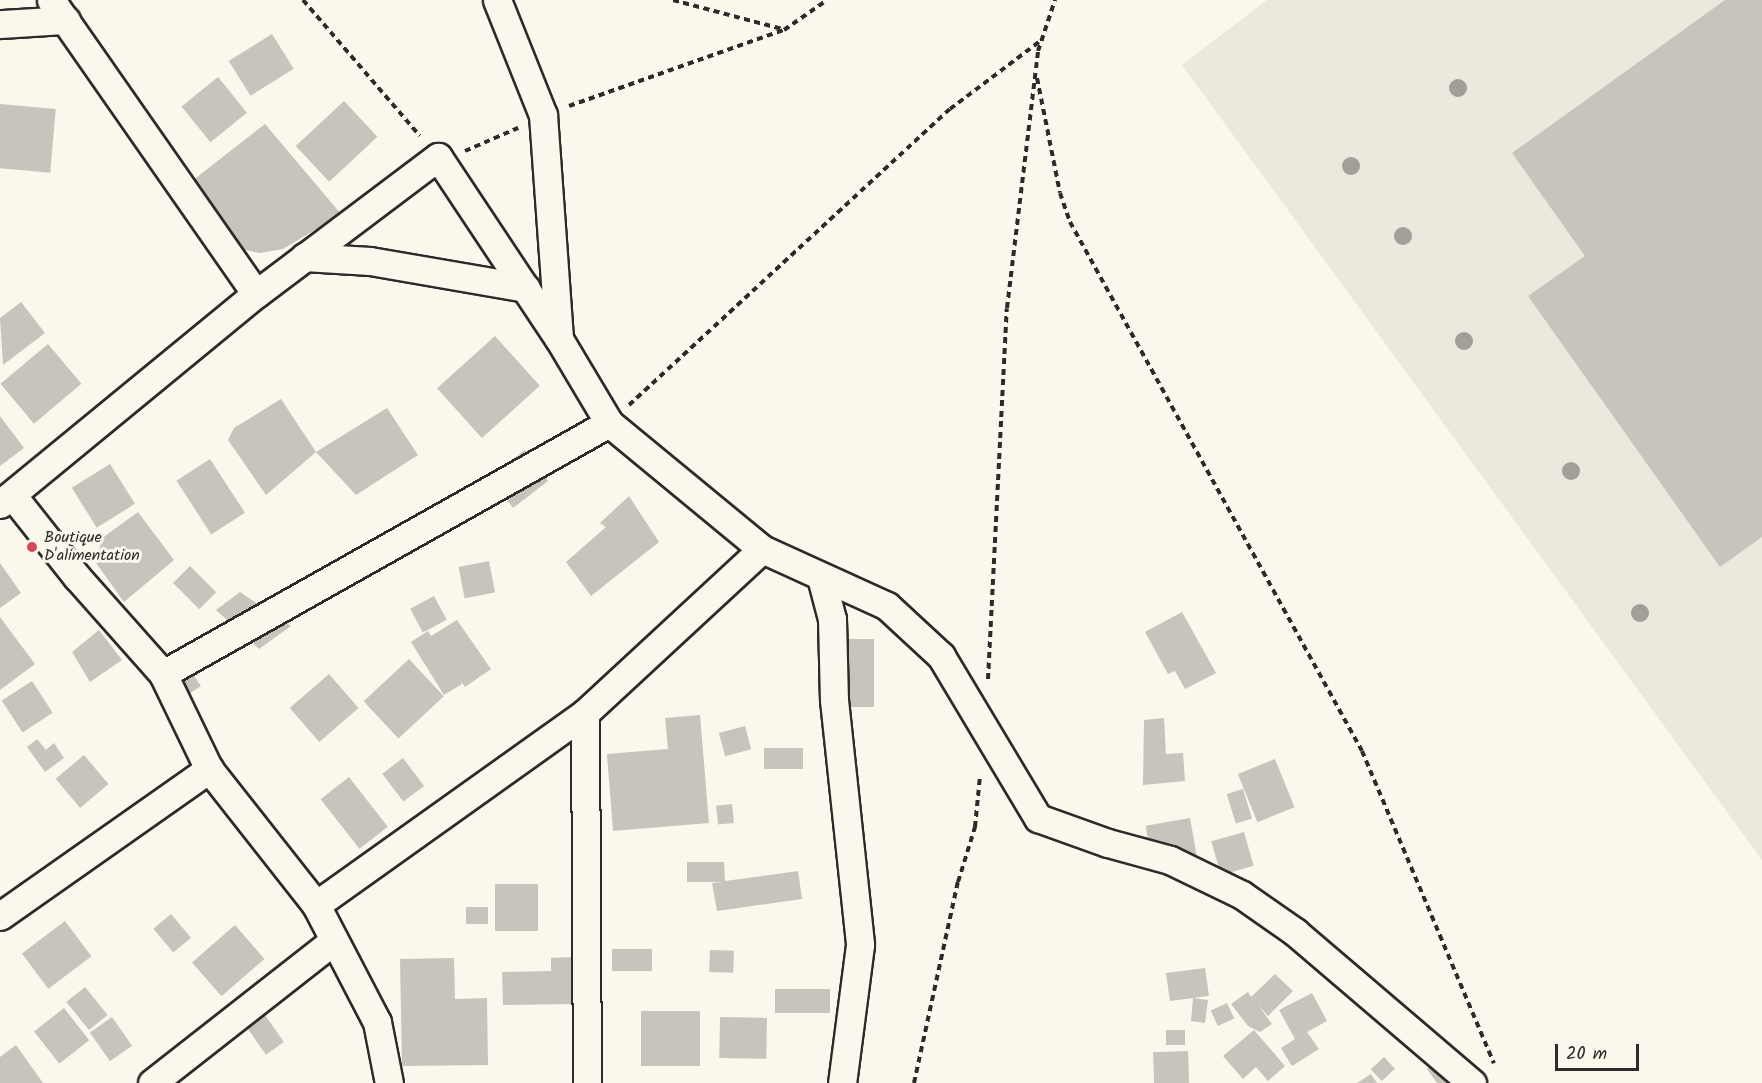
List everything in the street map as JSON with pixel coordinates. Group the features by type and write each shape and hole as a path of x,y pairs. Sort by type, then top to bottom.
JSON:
{"street":[{"path":"497,0 543,115 560,339"},
{"path":"0,24 58,10 256,294"},
{"path":"389,1083 377,1022 316,905 209,769 164,674 6,499 256,294 438,157 560,339 609,423 762,549 887,606 941,656 1038,818 1108,843 1170,860 1242,895 1295,932 1472,1083"},
{"path":"304,257 370,261 526,288"},
{"path":"164,674 609,423"},
{"path":"316,905 585,713 762,549"},
{"path":"821,577 832,619 834,700 860,945 842,1083"},
{"path":"585,713 587,1083"},
{"path":"0,916 209,769"},
{"path":"152,1083 333,941"}],"path":[{"path":"303,0 438,157 478,148 543,115 784,30 827,0"},
{"path":"673,0 784,30"},
{"path":"988,685 1007,308 1037,78 1038,51 1044,39 1055,0"},
{"path":"609,423 950,110 1044,39"},
{"path":"1037,78 1060,193 1071,222 1362,751 1497,1072"},
{"path":"914,1083 958,882 975,827 985,732"}],"shaded area":[{"path":"1267,0 1762,0 1762,860 1182,65"}],"building":[{"path":"1725,0 1762,0 1762,537 1720,567 1528,296 1585,256 1512,153"},
{"path":"272,34 294,69 250,96 229,61"},
{"path":"218,77 247,113 210,142 181,107"},
{"path":"344,101 377,137 329,182 296,146"},
{"path":"0,104 56,109 50,173 0,168"},
{"path":"265,124 341,214 283,249 260,253 241,249 188,184"},
{"path":"21,302 45,333 3,365 0,318"},
{"path":"495,336 540,386 482,438 437,388"},
{"path":"48,344 81,384 34,424 1,384"},
{"path":"281,399 316,452 266,495 228,440 234,428"},
{"path":"387,408 418,455 356,495 316,452"},
{"path":"0,416 24,448 0,466"},
{"path":"525,450 548,481 513,508 501,492 500,469"},
{"path":"210,459 245,513 211,534 176,481"},
{"path":"110,464 135,504 97,528 72,488"},
{"path":"629,496 659,542 591,596 566,562 606,527 600,523"},
{"path":"138,512 174,560 124,602 96,563 102,538"},
{"path":"489,561 495,592 465,598 459,567"},
{"path":"0,563 21,593 0,608"},
{"path":"190,566 216,592 199,609 173,583"},
{"path":"240,592 291,626 259,649 216,610"},
{"path":"434,596 447,620 423,633 410,609"},
{"path":"1182,612 1216,673 1185,689 1175,671 1168,674 1145,632"},
{"path":"0,617 35,664 0,690"},
{"path":"457,620 491,669 465,687 458,677 462,684 444,695 411,642 428,631 431,636"},
{"path":"99,630 122,660 90,682 72,652"},
{"path":"847,639 874,639 874,707 847,707"},
{"path":"409,659 444,696 398,739 364,701"},
{"path":"188,667 201,686 183,698 171,679"},
{"path":"329,674 359,708 319,742 290,708"},
{"path":"32,681 53,713 23,732 2,701"},
{"path":"700,715 709,823 613,831 607,754 668,749 665,718"},
{"path":"1164,718 1166,754 1183,753 1185,781 1143,785 1144,720"},
{"path":"745,726 751,749 725,756 719,733"},
{"path":"37,739 46,750 54,743 64,758 45,772 27,747"},
{"path":"764,748 803,748 803,769 764,769"},
{"path":"84,755 108,784 80,808 56,779"},
{"path":"403,758 424,786 403,802 382,774"},
{"path":"1275,759 1294,807 1257,822 1238,774"},
{"path":"349,777 388,827 359,849 321,799"},
{"path":"1243,789 1252,819 1236,824 1227,794"},
{"path":"732,804 734,823 718,825 716,806"},
{"path":"1190,818 1198,862 1153,870 1146,826"},
{"path":"1244,832 1254,866 1221,875 1211,841"},
{"path":"687,862 724,862 725,881 798,871 802,899 717,911 712,883 722,882 687,882"},
{"path":"495,884 538,884 538,931 495,931"},
{"path":"466,907 488,907 488,924 466,924"},
{"path":"171,914 191,938 173,953 153,929"},
{"path":"65,921 91,956 48,989 22,953"},
{"path":"235,925 265,959 222,996 192,962"},
{"path":"612,949 652,949 652,971 612,971"},
{"path":"710,950 734,951 733,973 709,972"},
{"path":"572,957 572,1004 503,1005 502,972 551,971 551,958"},
{"path":"454,958 455,999 487,998 488,1065 402,1066 400,959"},
{"path":"1205,968 1209,996 1170,1001 1166,973"},
{"path":"1275,974 1293,991 1268,1016 1258,1005 1272,1024 1260,1032 1248,1026 1231,1004 1248,992 1251,997"},
{"path":"85,987 108,1015 89,1030 66,1002"},
{"path":"775,989 830,989 830,1013 775,1013"},
{"path":"1312,993 1327,1021 1307,1032 1319,1049 1292,1066 1281,1048 1295,1039 1279,1010"},
{"path":"1193,998 1208,1000 1205,1023 1191,1021"},
{"path":"1227,1003 1234,1018 1218,1026 1211,1011"},
{"path":"64,1008 89,1040 59,1064 34,1031"},
{"path":"641,1011 700,1011 700,1066 641,1066"},
{"path":"265,1015 284,1042 266,1055 247,1028"},
{"path":"112,1017 132,1046 110,1061 90,1032"},
{"path":"720,1017 767,1018 766,1059 719,1058"},
{"path":"1166,1030 1185,1030 1185,1045 1166,1045"},
{"path":"1254,1030 1285,1066 1268,1081 1256,1067 1243,1079 1223,1056"},
{"path":"16,1045 43,1083 0,1083 0,1057"},
{"path":"1451,1048 1468,1068 1450,1083 1437,1083 1427,1069"},
{"path":"1188,1051 1189,1083 1154,1083 1153,1052"},
{"path":"1384,1057 1395,1069 1382,1081 1371,1069"},
{"path":"1371,1074 1377,1083 1357,1083"}],"place":[{"name":"Boutique D'alimentation","path":"32,547"}]}
